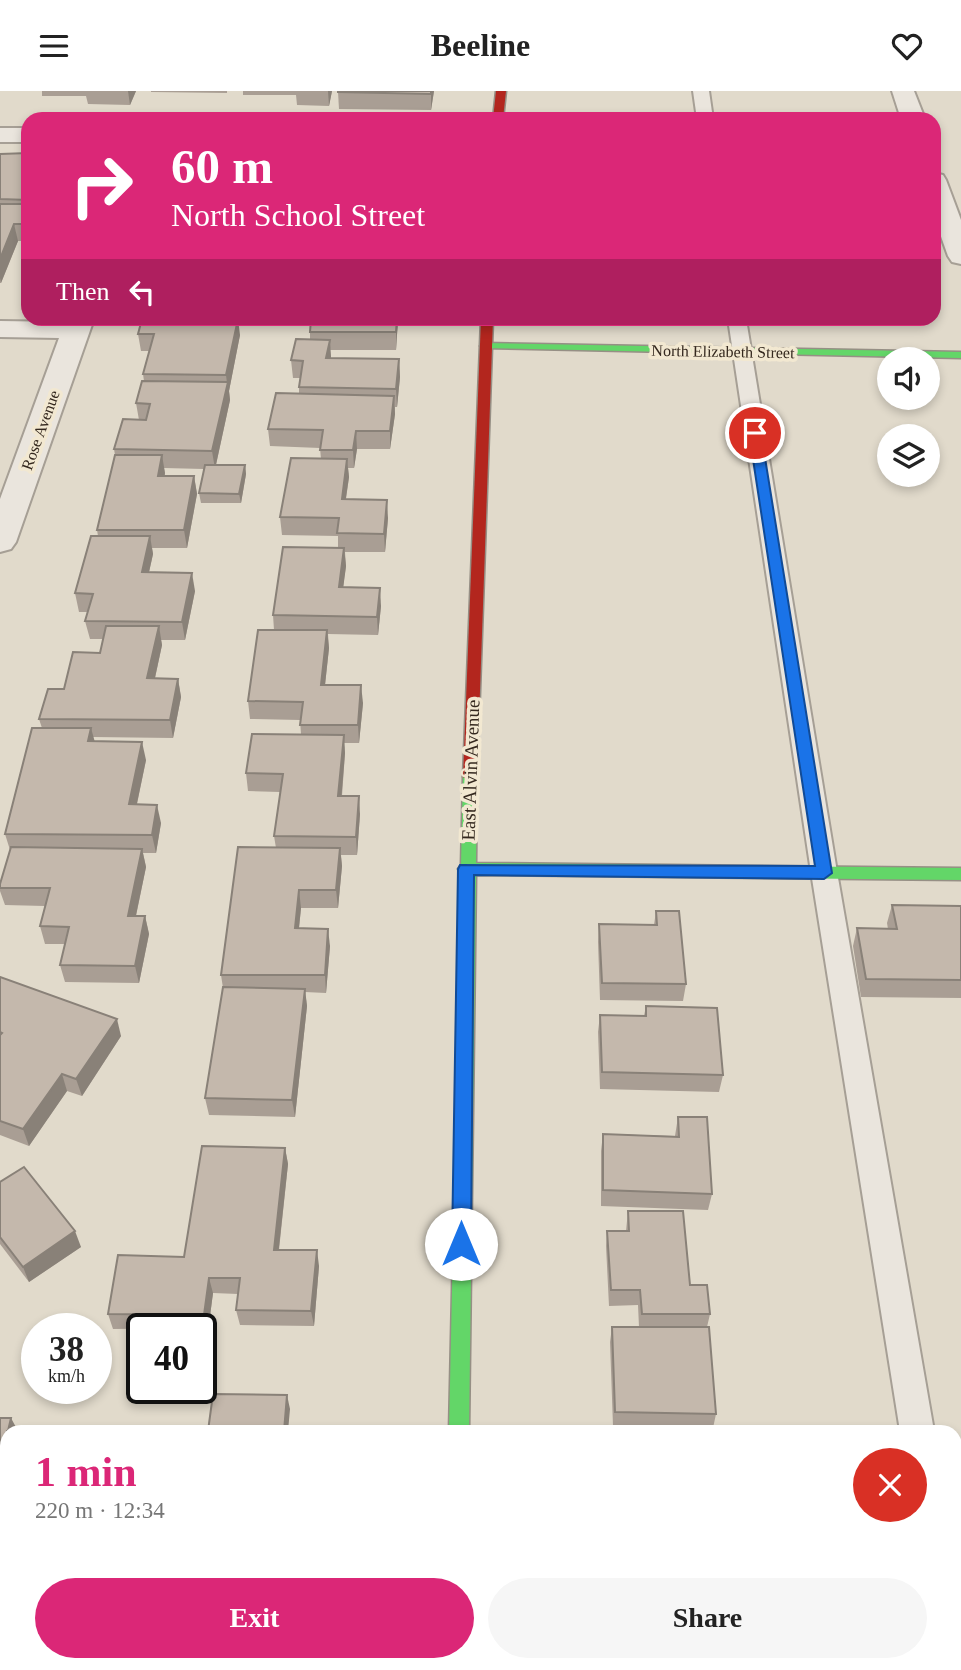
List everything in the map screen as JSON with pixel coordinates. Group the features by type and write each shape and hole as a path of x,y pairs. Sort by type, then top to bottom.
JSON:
{"street":[{"path":"499,112 501,91"},
{"path":"903,91 910,112"},
{"path":"0,135 21,135"},
{"path":"941,200 961,256"},
{"path":"0,329 47,326"},
{"name":"Rose Avenue","path":"0,542 77,326"},
{"name":"East Alvin Avenue","path":"459,1425 466,869 486,326"},
{"name":"North Elizabeth Street","path":"485,346 961,355"},
{"path":"466,869 961,874"}],"lane":[{"path":"701,91 704,112"},
{"path":"738,326 824,873 916,1425"}],"building":[{"path":"431,91 431,94 338,92"},
{"path":"21,153 21,200 0,199 0,154"},
{"path":"0,204 21,204 21,224 14,224 0,259"},
{"path":"140,326 236,326 226,375 143,374 154,334 138,334"},
{"path":"310,326 396,326 396,332 310,332"},
{"path":"296,339 330,340 326,358 399,359 396,389 299,387 303,361 291,360"},
{"path":"142,381 228,382 212,451 114,449 123,419 146,420 150,404 136,403"},
{"path":"276,393 394,396 390,431 356,431 353,450 320,450 323,430 268,429"},
{"path":"115,455 162,455 158,476 194,476 184,530 97,530"},
{"path":"291,458 347,459 342,499 387,500 384,534 337,533 339,518 280,517"},
{"path":"205,465 245,465 239,494 199,493"},
{"path":"91,536 150,536 142,572 192,573 182,622 85,621 93,594 75,593"},
{"path":"283,547 344,548 339,587 380,588 377,617 273,615"},
{"path":"106,626 159,626 147,678 178,679 170,720 39,719 48,689 64,689 73,652 100,653"},
{"path":"258,630 327,630 321,685 361,685 358,725 300,725 303,702 248,701"},
{"path":"32,728 91,728 88,741 142,742 129,804 157,805 152,835 5,834"},
{"path":"252,734 344,735 338,796 359,796 356,837 274,836 283,774 246,773"},
{"path":"11,847 142,849 128,916 145,916 135,966 60,965 69,927 40,926 50,888 0,888"},
{"path":"238,847 340,848 336,890 299,890 295,928 328,929 325,975 221,975"},
{"path":"892,905 961,906 961,980 866,979 857,928 897,929"},
{"path":"656,911 679,911 686,984 602,983 599,924 657,925"},
{"path":"0,977 117,1019 76,1079 62,1074 23,1129 0,1121"},
{"path":"223,987 305,989 292,1100 205,1098"},
{"path":"646,1006 717,1008 723,1075 602,1072 600,1015 646,1016"},
{"path":"678,1117 707,1117 712,1194 603,1190 603,1134 679,1137"},
{"path":"202,1146 285,1148 274,1250 317,1250 311,1311 236,1310 240,1278 209,1278 204,1313 108,1313 118,1255 184,1257"},
{"path":"24,1167 75,1231 23,1267 0,1237 0,1182"},
{"path":"628,1211 683,1211 690,1285 707,1285 710,1314 642,1314 640,1290 611,1290 607,1231 629,1231"},
{"path":"612,1327 709,1327 716,1414 615,1412"},
{"path":"217,1394 287,1395 284,1425 209,1425 212,1404 217,1404"},
{"path":"0,1418 11,1418 9,1425 0,1425"}],"traffic: fast":[{"path":"486,346 961,355"},
{"path":"459,1425 470,777"},
{"path":"466,869 961,874"}],"traffic: jam":[{"path":"499,112 501,91"},
{"path":"470,777 487,326"}],"route":[{"path":"461,1244 466,869 824,873 755,433"}]}
